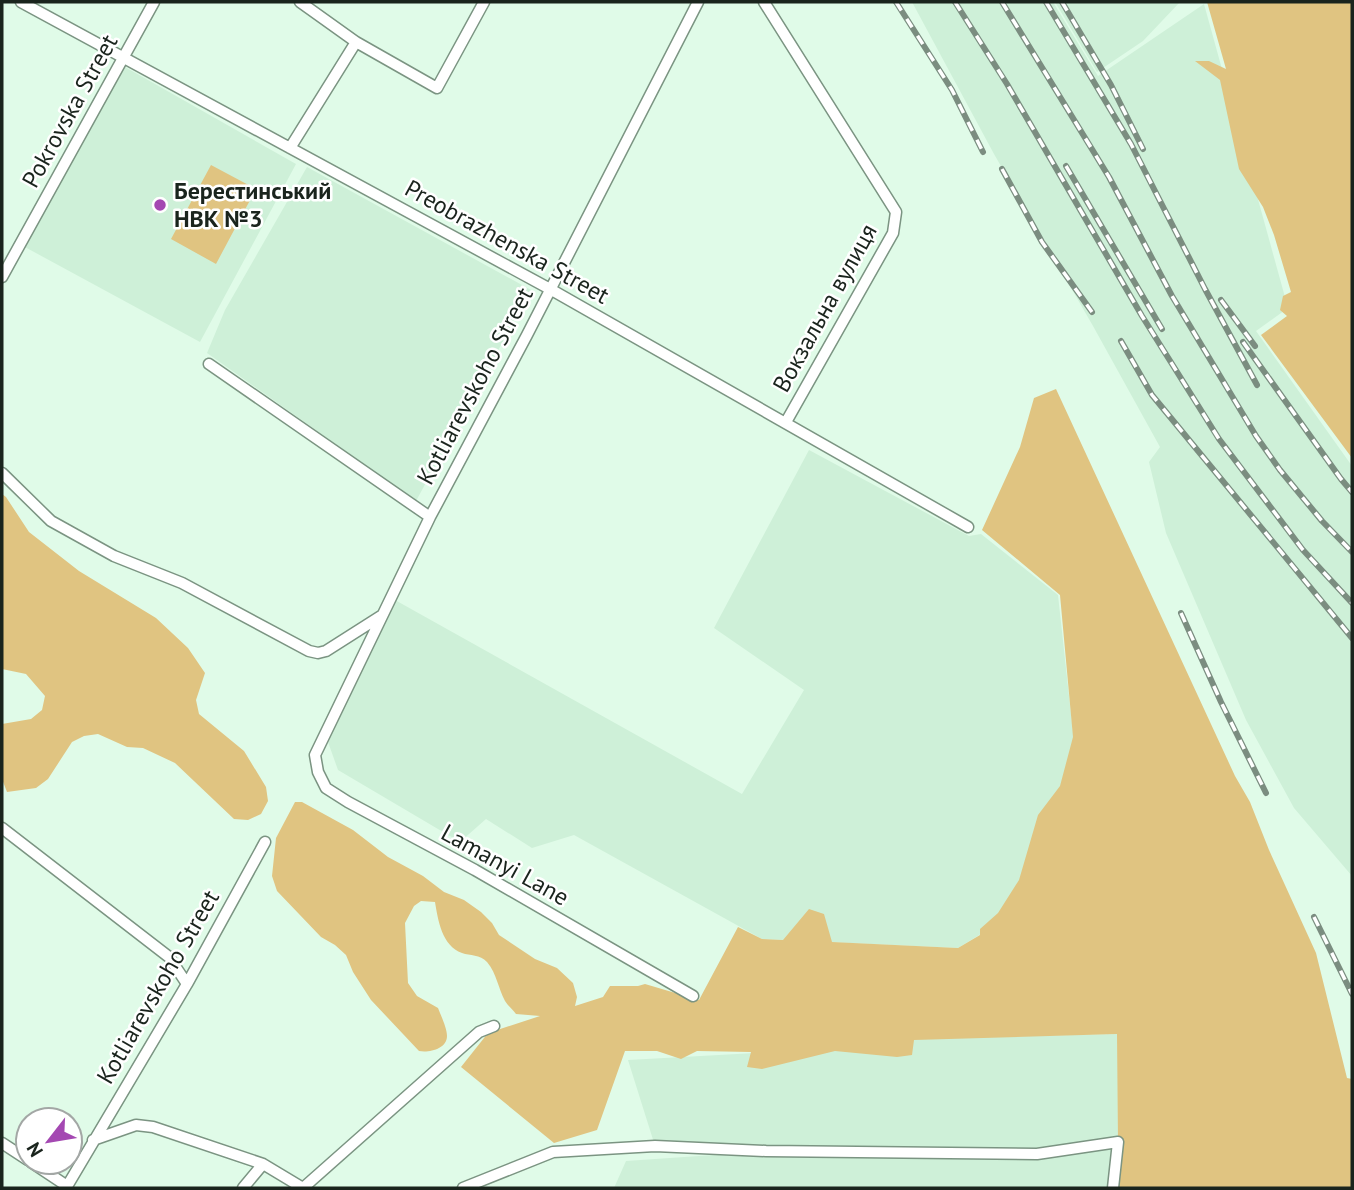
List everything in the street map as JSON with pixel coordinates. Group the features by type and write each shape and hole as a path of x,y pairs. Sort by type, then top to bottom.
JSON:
{"street":[{"name":"Preobrazhenska Street","path":"21,2 550,289 968,527"},
{"name":"Pokrovska Street","path":"2,277 154,2"},
{"path":"300,2 356,42 438,88 484,2"},
{"name":"Kotliarevskoho Street","path":"315,755 430,517 698,2"},
{"name":"Вокзальна вулиця","path":"764,2 896,212 893,233 786,422"},
{"path":"290,148 356,42"},
{"path":"209,364 430,517"},
{"path":"2,473 51,521 114,556 182,583 309,651 326,651 381,616"},
{"name":"Lamanyi Lane","path":"315,755 318,772 326,788 475,870 693,996"},
{"path":"2,828 169,957 187,984"},
{"name":"Kotliarevskoho Street","path":"66,1187 187,984 265,842"},
{"path":"93,1140 135,1125 153,1127 263,1164 303,1188 479,1032 494,1026"},
{"path":"463,1188 552,1152 655,1146 766,1151 1037,1154 1118,1142 1113,1188"},
{"path":"243,1188 263,1164"},
{"path":"50,1176 66,1187"}],"shaded area":[{"path":"912,2 1053,2 1098,76 1204,4 1288,308 1256,331 1352,466 1352,876 1294,808 1246,720 1166,533 1149,462 1160,447 994,154"},
{"path":"1055,2 1180,2 1143,41 1097,72"},
{"path":"1207,2 1352,2 1352,458 1261,335 1287,316 1280,310 1283,296 1291,292 1263,207 1239,169 1220,80 1195,61 1209,61 1226,69"},
{"name":"Берестинський НВК №3","path":"125,67 296,164 200,342 23,246"},
{"path":"211,165 256,189 216,264 171,239"},
{"path":"307,167 531,290 416,501 207,353 225,310"},
{"path":"1056,389 1235,776 1250,802 1316,953 1347,1078 1352,1079 1352,1188 1113,1188 1118,1142 1117,1034 914,1040 912,1055 897,1057 835,1051 762,1069 747,1067 751,1052 697,1051 681,1059 657,1051 625,1051 597,1130 554,1143 461,1067 488,1033 540,1016 516,1014 505,1001 487,962 478,956 455,950 450,945 442,932 435,902 421,901 414,906 405,923 408,983 417,996 438,1008 447,1033 441,1047 432,1051 419,1051 371,1000 353,972 346,955 321,937 277,891 272,876 276,838 295,802 302,802 353,830 388,857 423,876 444,892 464,900 492,923 499,935 535,959 557,968 573,983 577,997 575,1006 603,997 610,986 645,984 699,1000 738,927 762,939 783,940 809,909 824,914 832,942 958,948 980,935 980,929 998,913 1019,880 1038,815 1060,786 1073,737 1060,595 982,530 1020,447 1034,398"},
{"path":"809,450 969,536 981,534 1058,595 1076,760 1012,915 958,948 762,939 574,835 532,848 486,819 460,842 338,770 328,742 395,600 742,794 804,690 714,628"},
{"path":"2,494 29,532 79,571 156,618 188,648 205,673 196,700 199,714 244,751 266,787 268,801 261,814 248,820 234,819 175,763 143,748 127,747 98,734 84,736 72,742 48,779 36,788 7,792 2,779 2,724 31,719 42,710 45,696 26,674 2,669"},
{"path":"1118,1034 1118,1142 1113,1188 614,1188 626,1161 757,1152 655,1146 628,1060 773,1052 930,1038"}],"railway":[{"path":"896,2 952,90 983,152"},
{"path":"955,2 1007,84 1142,316 1219,439 1303,550 1352,603"},
{"path":"1002,2 1109,177 1172,296 1256,436 1322,521 1352,552"},
{"path":"1046,2 1131,144 1257,385"},
{"path":"1062,2 1111,85 1143,149"},
{"path":"1066,166 1162,329"},
{"path":"1002,169 1042,242 1092,312"},
{"path":"1221,300 1255,346"},
{"path":"1121,341 1152,395 1352,638"},
{"path":"1243,342 1352,492"},
{"path":"1181,613 1266,793"},
{"path":"1314,917 1352,994"}],"place":[{"name":"Берестинський НВК №3","path":"160,205"}]}
